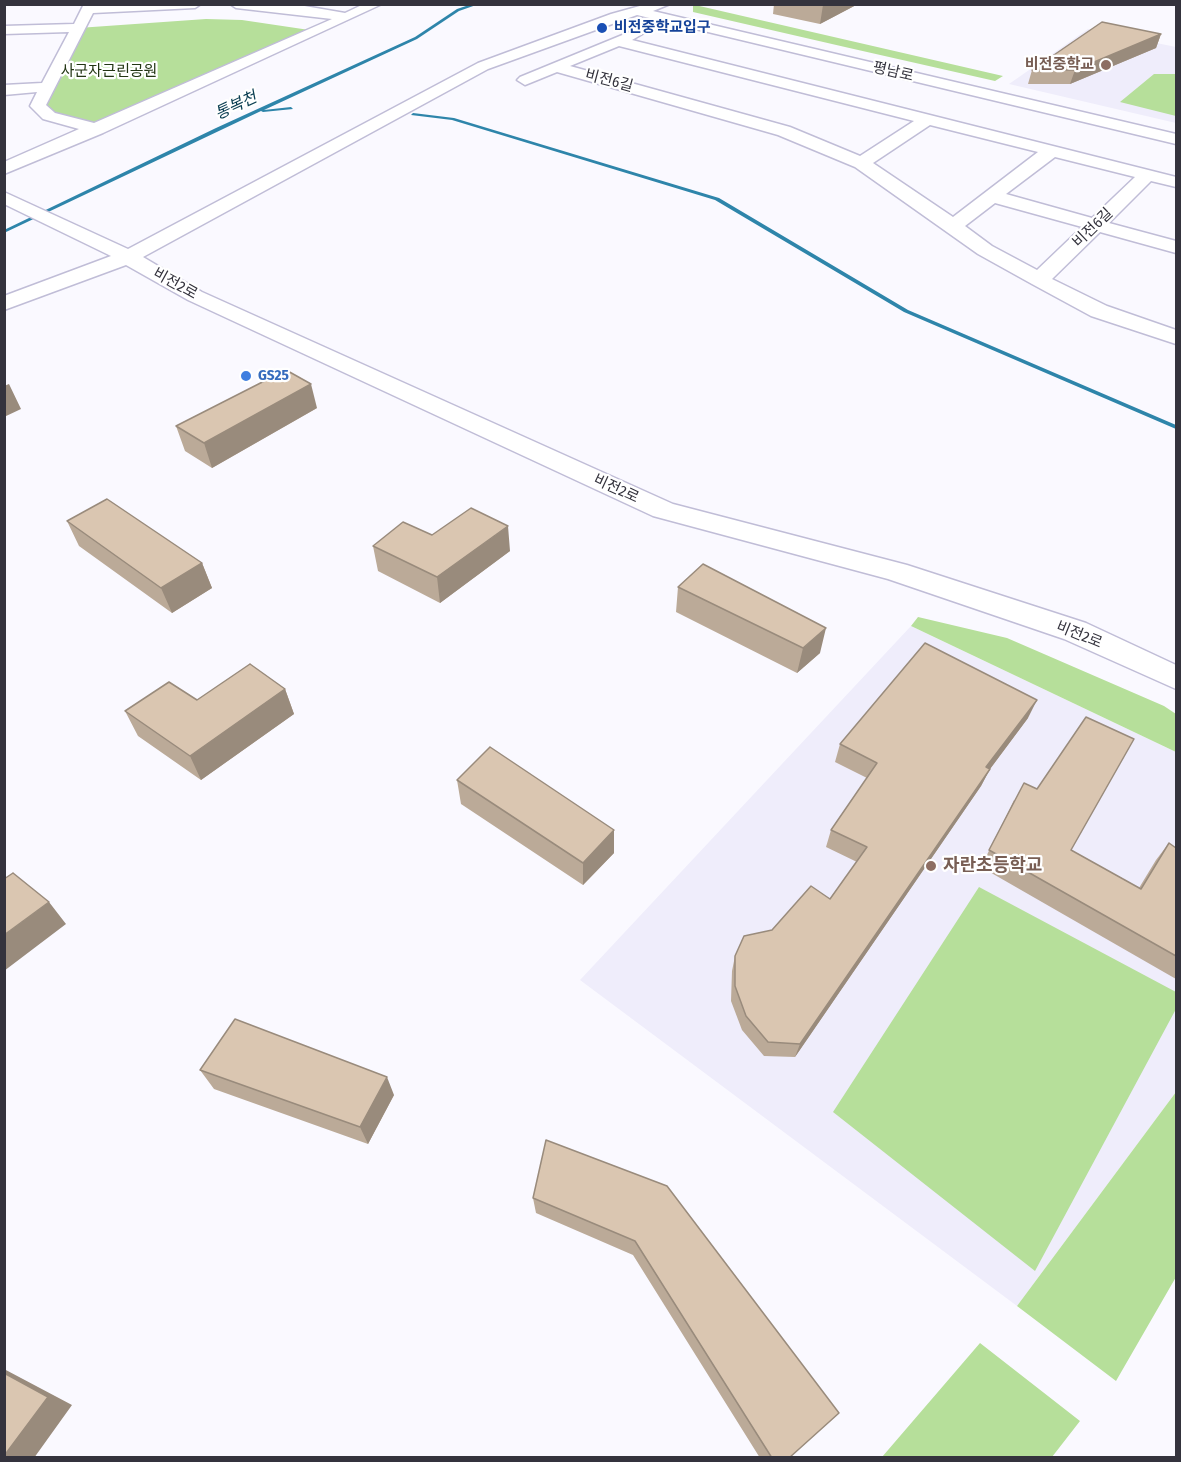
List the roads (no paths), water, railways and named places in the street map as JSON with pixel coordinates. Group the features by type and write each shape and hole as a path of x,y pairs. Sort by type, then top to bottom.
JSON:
{"street":[{"path":"97,129 49,116 38,106 90,7 195,4"},
{"path":"237,4 290,8 347,17"},
{"path":"4,169 375,4"},
{"name":"평남로","path":"611,4 640,8 1176,139"},
{"path":"4,304 128,257 483,66 640,8 664,4"},
{"path":"4,30 78,28"},
{"name":"비전6길","path":"556,67 644,30"},
{"path":"617,40 1176,182"},
{"path":"738,86 809,50 1176,130"},
{"path":"662,66 681,57"},
{"path":"525,80 556,67"},
{"name":"비전6길","path":"556,67 702,106 784,131 861,163 913,196 952,227 1039,280 1100,311 1169,336 1176,316"},
{"path":"623,85 642,75"},
{"path":"4,90 46,87"},
{"path":"702,106 720,96"},
{"path":"821,108 839,97"},
{"path":"784,131 802,119"},
{"path":"861,163 928,119"},
{"path":"952,227 994,197 1051,150"},
{"name":"비전6길","path":"1039,280 1147,175"},
{"name":"비전2로","path":"4,197 128,257 195,296 663,510 897,572 1075,631 1176,678"},
{"path":"994,197 1176,248"}],"waterway":[{"name":"통복천","path":"4,232 218,129 416,38 458,10 478,4"},
{"path":"263,111 291,108"},
{"path":"413,114 452,119 717,199 906,311 1176,427"}],"place":[{"name":"비전중학교입구","path":"602,28"},
{"name":"비전중학교","path":"1106,65"},
{"name":"GS25","path":"246,376"},
{"name":"자란초등학교","path":"931,866"}],"park label":[{"name":"사군자근린공원","path":"109,72"}]}
